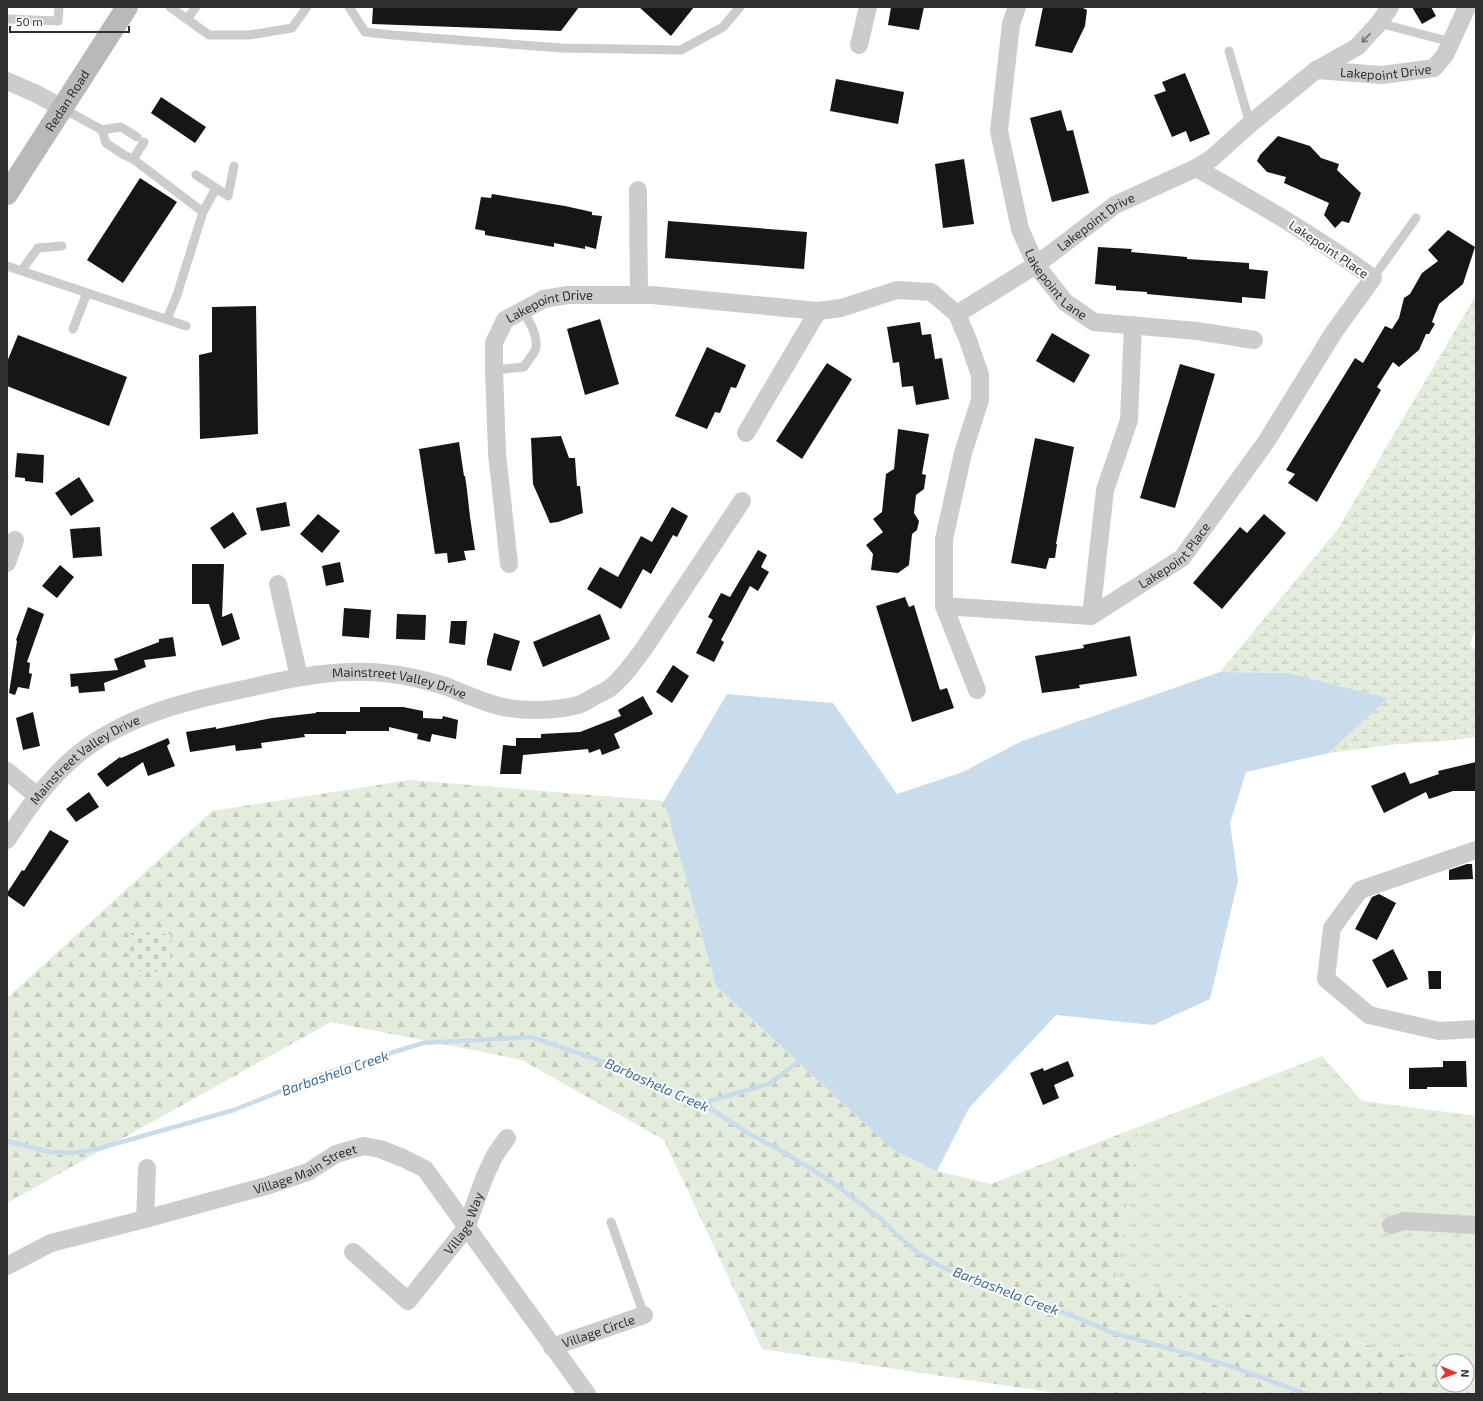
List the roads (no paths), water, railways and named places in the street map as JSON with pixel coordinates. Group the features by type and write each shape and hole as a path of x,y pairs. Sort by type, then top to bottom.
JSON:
{"main road":[{"name":"Redan Road","path":"7,194 125,8"}],"street":[{"path":"859,46 868,7"},
{"name":"Lakepoint Lane","path":"1017,7 1011,24 999,131 1020,229 1036,264 1065,302 1094,322 1197,331 1254,340"},
{"name":"Lakepoint Drive","path":"509,564 497,453 494,370 494,343 505,320 544,299 568,295 652,295 818,311 841,308 897,290 930,292 957,314 1036,264 1115,205 1196,168 1211,159 1250,124 1316,70 1357,47 1379,23 1390,7"},
{"name":"Lakepoint Drive","path":"1316,70 1382,75 1434,68 1445,55 1467,7"},
{"path":"7,81 37,94 62,108"},
{"name":"Lakepoint Place","path":"1091,616 1182,558 1266,442 1334,332 1373,278 1348,259 1266,207 1196,168"},
{"path":"638,190 639,295"},
{"path":"746,433 818,311"},
{"path":"957,314 980,375 980,400 963,453 944,540 944,606 977,690"},
{"path":"944,606 1091,616 1105,490 1129,420 1133,325"},
{"name":"Mainstreet Valley Drive","path":"7,840 37,796 66,765 92,743 124,726 164,709 211,696 299,677 350,672 391,674 442,686 500,706 522,709 552,709 579,704 610,689 628,670 643,650 742,501"},
{"path":"7,563 15,540"},
{"path":"278,584 299,677"},
{"path":"7,771 37,796"},
{"path":"1476,850 1360,890 1332,928 1326,979 1370,1016 1439,1031 1476,1029"},
{"name":"Village Way","path":"353,1252 408,1301 466,1228 485,1176 495,1155 507,1138"},
{"name":"Village Main Street","path":"8,1268 51,1243 145,1219 308,1172 336,1154 364,1146 386,1151 425,1169 552,1347 578,1391"},
{"path":"145,1219 147,1168"},
{"path":"1391,1225 1404,1221 1476,1225"},
{"name":"Village Circle","path":"552,1347 644,1315"}],"lane":[{"path":"7,19 58,21 59,7"},
{"path":"170,7 188,18 209,35 249,35 292,28 307,7"},
{"path":"188,18 196,7"},
{"path":"349,7 365,32 371,33 561,48 681,50 723,27 740,7"},
{"path":"1379,23 1451,42"},
{"path":"1229,50 1250,124"},
{"path":"62,108 102,130 121,127 140,140 133,159"},
{"path":"121,127 126,119"},
{"path":"102,130 106,143 133,159 203,212"},
{"path":"196,175 228,196 234,166"},
{"path":"167,319 177,295 203,212 216,188"},
{"path":"1373,278 1416,218"},
{"path":"21,271 38,248 62,246"},
{"path":"7,266 186,326"},
{"path":"73,329 87,293"},
{"path":"494,370 524,367 535,350 535,339 531,326 523,311"},
{"path":"611,1222 644,1315"}],"water":[{"path":"1220,672 1289,673 1388,698 1329,753 1246,772 1230,823 1238,881 1210,999 1153,1025 1056,1015 969,1108 937,1171 893,1150 716,986 664,801 727,694 833,703 897,794 963,772 1022,741"}],"waterway":[{"name":"Barbashela Creek","path":"7,1141 50,1152 74,1153 97,1149 234,1110 326,1073 423,1043 531,1037 625,1069 702,1103 749,1134 780,1150 832,1182 881,1219 916,1251 936,1264 957,1274 999,1286 1111,1332 1230,1366 1306,1394"},
{"path":"702,1103 769,1084 799,1061"}]}
